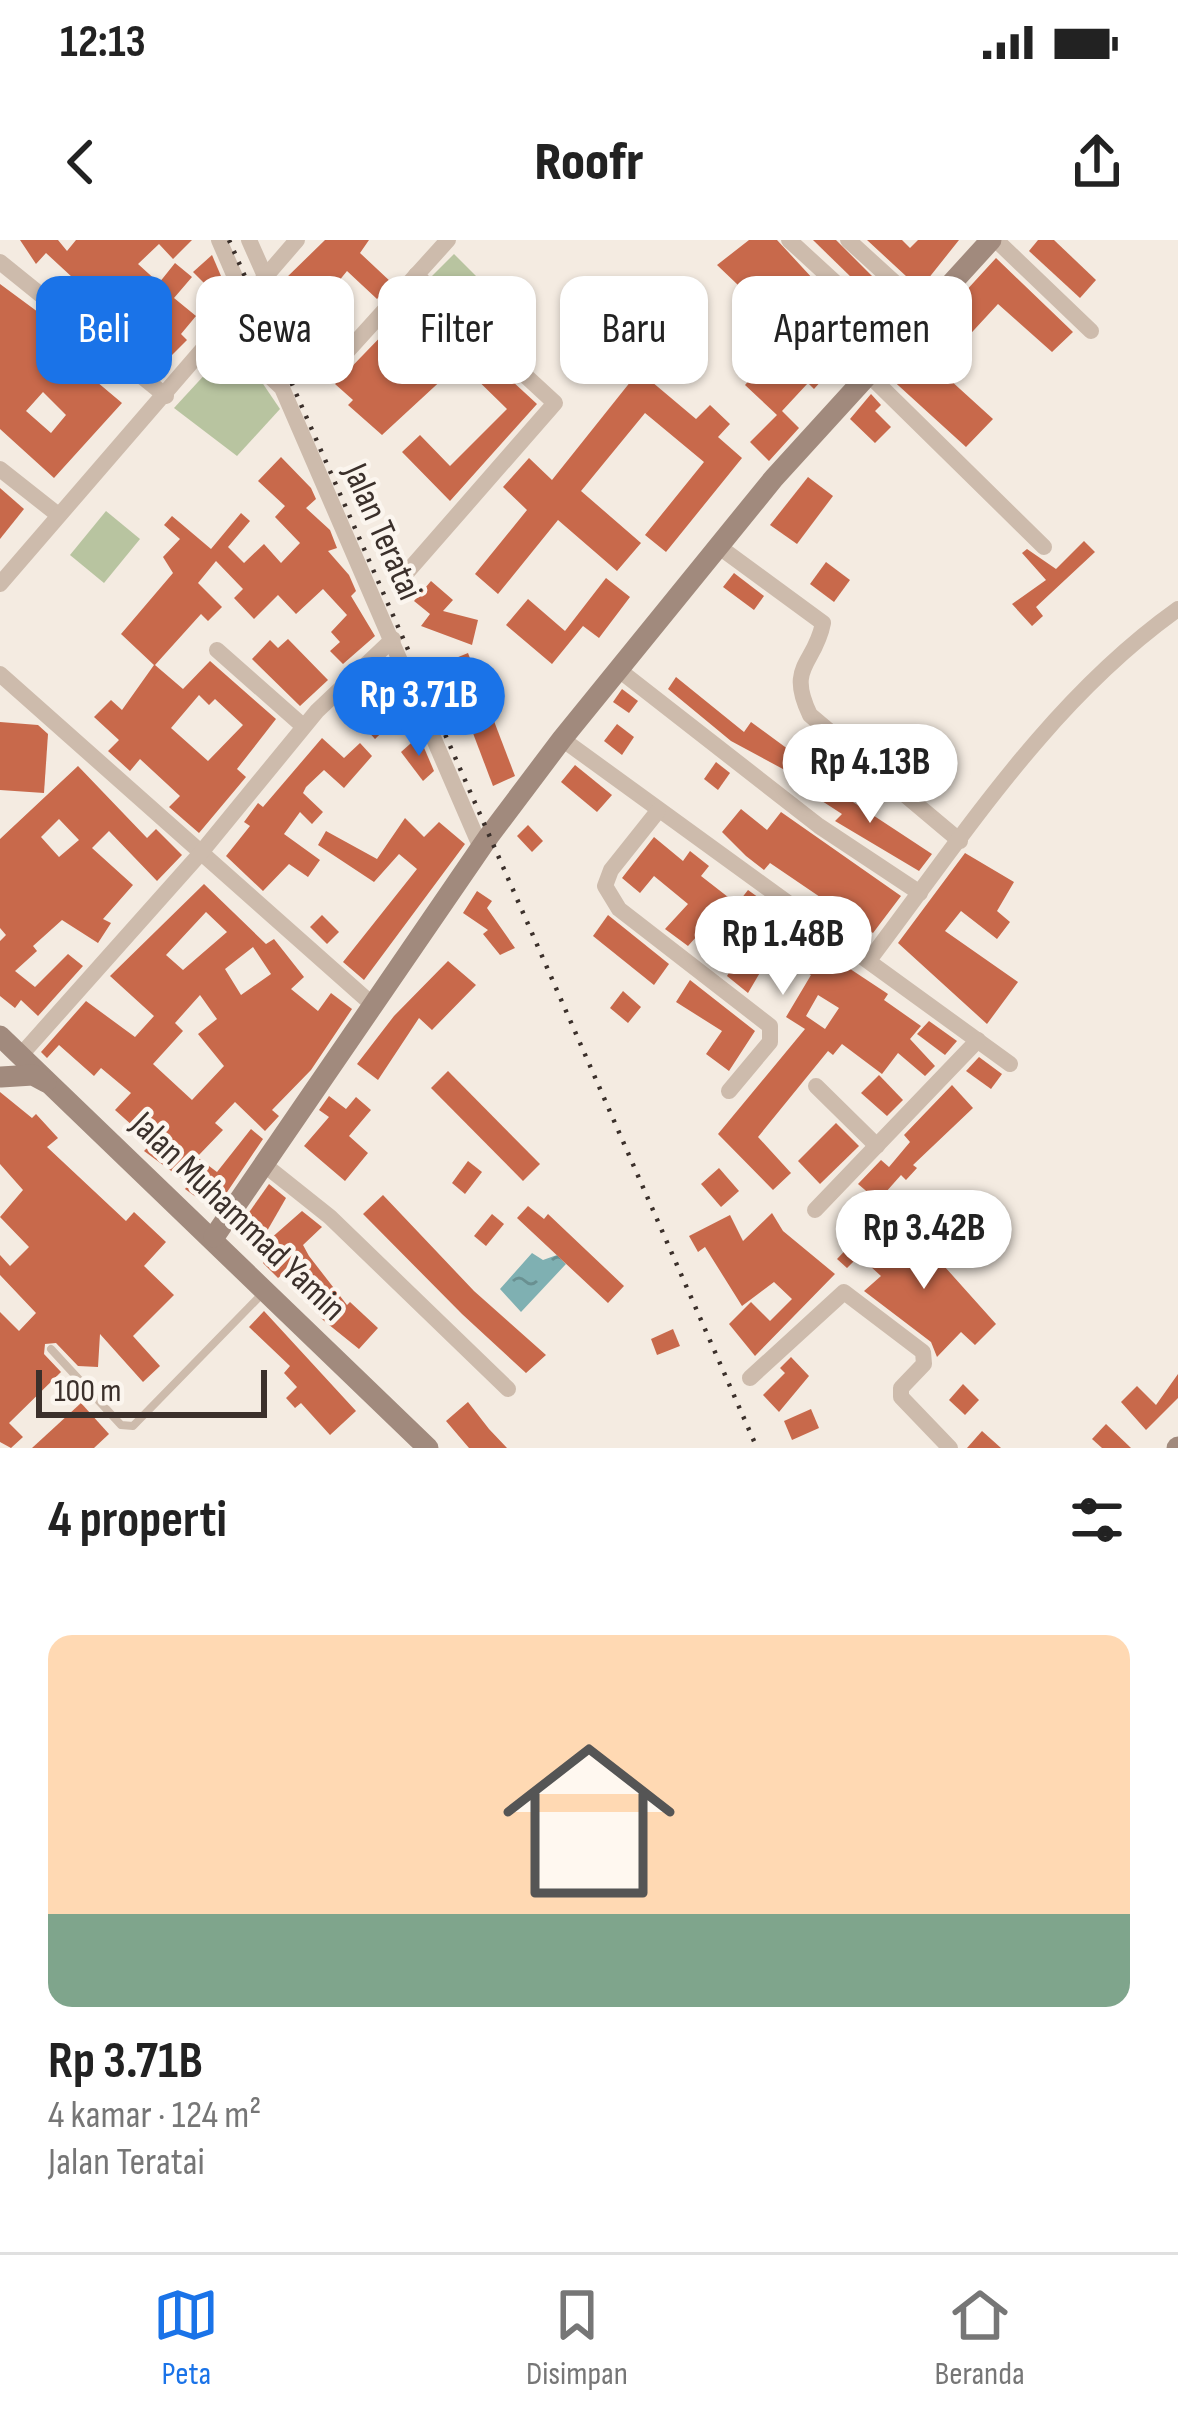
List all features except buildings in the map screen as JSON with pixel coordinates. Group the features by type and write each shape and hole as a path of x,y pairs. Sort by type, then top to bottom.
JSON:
{"street":[{"path":"219,240 234,276"},
{"path":"250,240 265,276 296,240"},
{"path":"354,344 448,240"},
{"path":"789,240 828,276"},
{"path":"848,240 887,276"},
{"path":"961,276 993,240 1091,331"},
{"path":"0,262 166,396"},
{"path":"402,578 555,403 416,275"},
{"path":"0,584 196,360"},
{"name":"Jalan Teratai","path":"278,384 481,848"},
{"path":"214,1237 481,848 562,739 718,546 859,384"},
{"path":"878,384 1044,547"},
{"path":"0,469 57,514"},
{"path":"718,546 823,623 799,671 800,691 810,715 960,841"},
{"path":"870,959 1048,724 1130,643 1178,609"},
{"path":"1,1078 199,856 303,726 393,639"},
{"path":"217,650 303,726"},
{"path":"619,670 819,826 920,892"},
{"path":"0,674 199,856 374,1006"},
{"path":"562,739 1010,1064"},
{"path":"658,811 611,869 605,886 619,909 770,1026 770,1042 730,1091"},
{"name":"Jalan Muhammad Yamin","path":"0,1036 214,1237 428,1448"},
{"path":"815,1210 978,1040"},
{"path":"1,1078 33,1075 46,1082"},
{"path":"816,1086 877,1146"},
{"path":"266,1166 331,1216 508,1389"},
{"path":"750,1378 844,1292 923,1352 924,1364 901,1388 901,1397 950,1448"}],"lane":[{"path":"50,1348 121,1425 133,1426 267,1289"}],"green space":[{"path":"454,254 476,276 432,276"},
{"path":"196,384 263,384 280,409 237,456 174,408"},
{"path":"106,511 140,539 104,583 70,555"}],"water":[{"path":"532,1253 543,1260 557,1255 566,1264 521,1312 500,1289"}],"railway":[{"path":"229,240 757,1448"}]}
